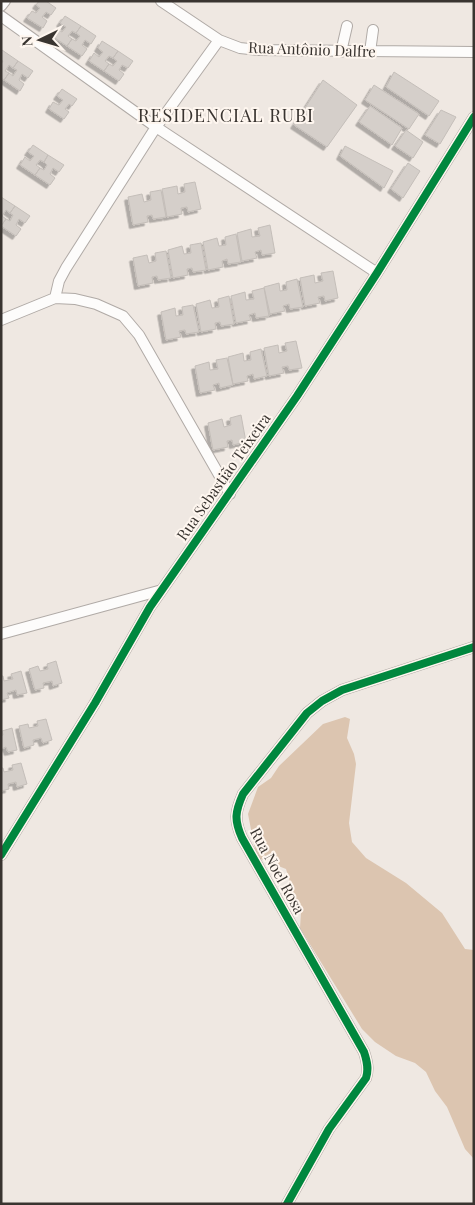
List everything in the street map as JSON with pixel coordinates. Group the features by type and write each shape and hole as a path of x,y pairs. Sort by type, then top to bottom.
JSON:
{"street":[{"path":"1,6 5,1"},
{"name":"Rua Antônio Dalfre","path":"161,1 219,40 240,48 341,52 474,52"},
{"path":"1,16 156,127 377,273"},
{"path":"341,52 347,26"},
{"path":"370,52 373,30"},
{"path":"55,298 59,281 66,268 156,127 219,40"},
{"name":"Rua Sebastião Teixeira","path":"1,855 95,703 150,607 297,396 377,273 474,117"},
{"path":"1,320 55,298 75,299 96,304 123,316 139,335 230,494"},
{"path":"1,634 162,590"},
{"name":"Rua Noel Rosa","path":"287,1204 329,1129 366,1078 368,1072 367,1062 364,1052 242,838 236,825 237,807 243,794 306,713 322,701 342,690 474,647"}],"shaded area":[{"path":"345,717 350,719 347,738 356,764 349,823 352,842 366,858 406,883 442,913 465,949 474,950 474,1159 465,1149 447,1107 435,1091 426,1072 415,1063 396,1056 375,1042 362,1029 300,928 301,912 286,869 258,858 254,845 248,814 258,787 271,778 279,766 323,724"}],"building":[{"path":"39,1 46,1 56,8 51,15 46,12 42,17 47,21 43,28 27,18 32,11 36,13 40,8 36,5"},
{"path":"65,16 81,26 76,33 72,31 68,36 72,39 67,46 52,36 57,29 62,32 66,27 60,23"},
{"path":"81,26 96,36 91,44 85,40 82,45 87,49 82,56 67,46 72,39 76,41 80,36 76,33"},
{"path":"102,41 118,51 113,58 109,56 105,61 109,64 104,71 89,61 94,53 99,57 103,52 98,48"},
{"path":"2,50 18,61 13,68 9,65 5,71 9,73 4,80 1,78"},
{"path":"118,51 133,61 128,68 122,65 119,70 124,74 119,81 104,71 109,64 113,66 117,61 113,58"},
{"path":"18,61 33,71 28,78 22,74 19,80 24,84 20,91 4,80 9,73 13,76 17,70 13,68"},
{"path":"394,72 439,101 429,116 386,87"},
{"path":"323,80 357,105 327,147 294,125"},
{"path":"374,85 419,114 409,129 365,100"},
{"path":"62,89 77,99 72,106 69,104 65,109 69,112 64,119 49,109 53,102 59,105 63,100 57,96"},
{"path":"370,106 402,128 392,145 359,122"},
{"path":"441,110 456,117 440,144 425,135"},
{"path":"406,130 423,142 413,158 395,146"},
{"path":"33,145 48,155 44,162 40,160 36,165 40,168 35,175 20,165 25,157 30,161 34,156 28,152"},
{"path":"345,146 393,171 384,188 340,156"},
{"path":"48,155 64,165 59,172 53,168 50,174 55,178 50,185 35,175 40,168 44,170 47,165 44,162"},
{"path":"408,163 420,171 403,198 391,189"},
{"path":"195,182 201,209 188,212 187,207 181,208 182,214 167,217 162,189 177,186 178,194 185,192 184,184"},
{"path":"161,190 166,217 153,219 152,215 147,216 148,222 133,225 128,197 142,194 144,202 151,200 150,192"},
{"path":"1,197 15,206 10,213 6,210 2,216 6,219 1,226"},
{"path":"15,206 30,216 25,223 19,219 16,225 21,229 16,236 1,226 6,219 10,221 13,215 10,213"},
{"path":"270,225 275,253 262,255 261,250 255,252 257,258 242,261 237,233 251,229 252,237 260,236 258,228"},
{"path":"236,234 241,262 228,264 227,259 222,261 223,267 208,270 203,242 217,238 219,246 226,245 225,237"},
{"path":"201,243 206,270 193,272 192,268 187,269 188,275 173,278 168,250 182,246 184,254 191,253 190,245"},
{"path":"166,251 171,278 158,280 157,276 152,277 153,283 138,286 133,258 147,255 149,263 156,261 155,253"},
{"path":"333,271 338,298 325,301 324,296 318,297 320,303 305,306 300,278 314,275 315,283 323,281 321,273"},
{"path":"297,279 303,307 290,309 289,304 283,306 285,311 270,314 264,287 279,283 280,291 287,290 286,282"},
{"path":"264,288 269,316 256,318 255,313 249,315 251,320 236,323 231,296 245,292 246,300 254,299 252,291"},
{"path":"229,296 234,324 221,326 220,322 215,323 216,329 201,332 196,304 210,300 212,308 219,307 218,299"},
{"path":"193,305 199,332 186,334 185,330 179,331 181,337 166,340 161,312 175,308 176,316 183,315 182,307"},
{"path":"296,341 302,368 289,370 288,366 282,367 284,373 269,376 264,348 278,345 279,353 287,351 285,343"},
{"path":"261,349 267,376 254,379 253,374 247,376 248,381 233,384 228,357 243,353 244,361 251,360 250,352"},
{"path":"227,358 233,385 220,388 219,383 213,385 215,390 200,393 195,366 209,362 210,370 218,369 216,360"},
{"path":"241,415 246,442 233,445 232,440 227,441 228,447 213,450 208,423 222,419 224,427 231,425 230,418"},
{"path":"56,661 62,683 53,686 52,681 43,683 44,688 35,690 29,669 38,666 40,671 48,669 47,664"},
{"path":"21,671 27,693 17,695 16,690 7,693 9,698 1,700 1,676 3,676 4,681 13,679 11,674"},
{"path":"46,719 52,740 43,743 41,738 33,740 34,745 24,748 19,726 28,724 29,728 38,726 37,721"},
{"path":"12,728 17,750 8,752 6,747 1,749 1,736 3,735 2,731"},
{"path":"21,763 27,784 17,787 16,782 8,784 9,789 1,791 1,768 3,768 4,772 13,770 12,765"}],"cycle path":[{"path":"1,855 95,703 150,607 297,396 377,273 474,117"},
{"path":"287,1204 329,1129 366,1078 367,1065 364,1052 242,838 236,816 238,806 243,794 307,713 322,701 342,690 474,647"}],"district":[{"name":"RESIDENCIAL RUBI","path":"226,116"}]}
